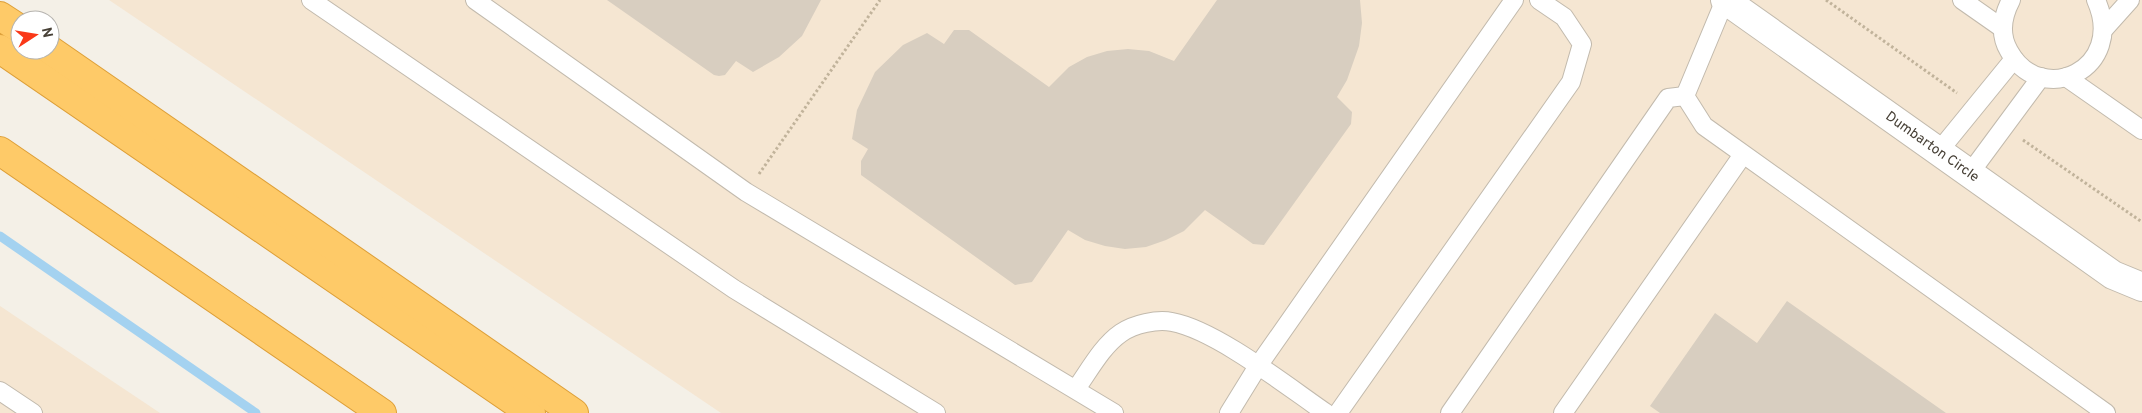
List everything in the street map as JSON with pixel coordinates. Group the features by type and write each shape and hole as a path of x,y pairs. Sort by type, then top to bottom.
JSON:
{"highway":[{"path":"0,49 531,413"},
{"path":"60,57 574,413"},
{"path":"0,151 382,413"}],"street":[{"name":"Dumbarton Circle","path":"1725,0 2113,275 2142,287"}],"lane":[{"path":"311,0 734,289 936,413"},
{"path":"475,0 746,192 1114,413"},
{"path":"1229,413 1258,366 1514,0"},
{"path":"1338,413 1571,82 1582,44 1564,17 1539,0"},
{"path":"1685,96 1725,0"},
{"path":"1962,0 2002,28"},
{"path":"2010,0 2004,12 2002,28 2005,45 2014,60 2026,71 2041,77 2066,77 2081,70 2093,60 2101,45 2104,29 2102,13 2096,0"},
{"path":"2104,29 2130,0"},
{"path":"1939,150 2014,60"},
{"path":"1970,173 2041,77"},
{"path":"2066,77 2142,130"},
{"path":"1685,96 1704,126 1742,156 2106,413"},
{"path":"1450,413 1668,98 1685,96"},
{"path":"1563,413 1742,156"},
{"path":"1076,389 1106,347 1121,332 1141,324 1172,322 1197,330 1258,366 1326,413"},
{"path":"0,391 33,413"}],"path":[{"path":"746,192 880,0"}],"shaded area":[{"path":"109,0 2142,0 2142,413 721,413"},
{"path":"0,306 160,413 0,413"}],"building":[{"path":"607,0 821,0 802,36 779,57 753,72 736,61 725,75 719,76 714,75"},
{"path":"1217,0 1360,0 1362,23 1359,46 1347,80 1337,97 1352,112 1351,124 1264,245 1253,244 1205,210 1184,231 1146,247 1125,249 1105,246 1085,240 1068,230 1032,282 1015,285 861,175 861,161 868,149 852,139 857,110 875,72 903,45 927,33 944,44 954,30 969,30 1049,87 1069,67 1087,57 1107,51 1128,49 1149,51 1174,61"},
{"path":"1787,301 1946,413 1660,413 1650,406 1715,313 1757,343"}],"waterway":[{"path":"0,236 256,413"}]}
